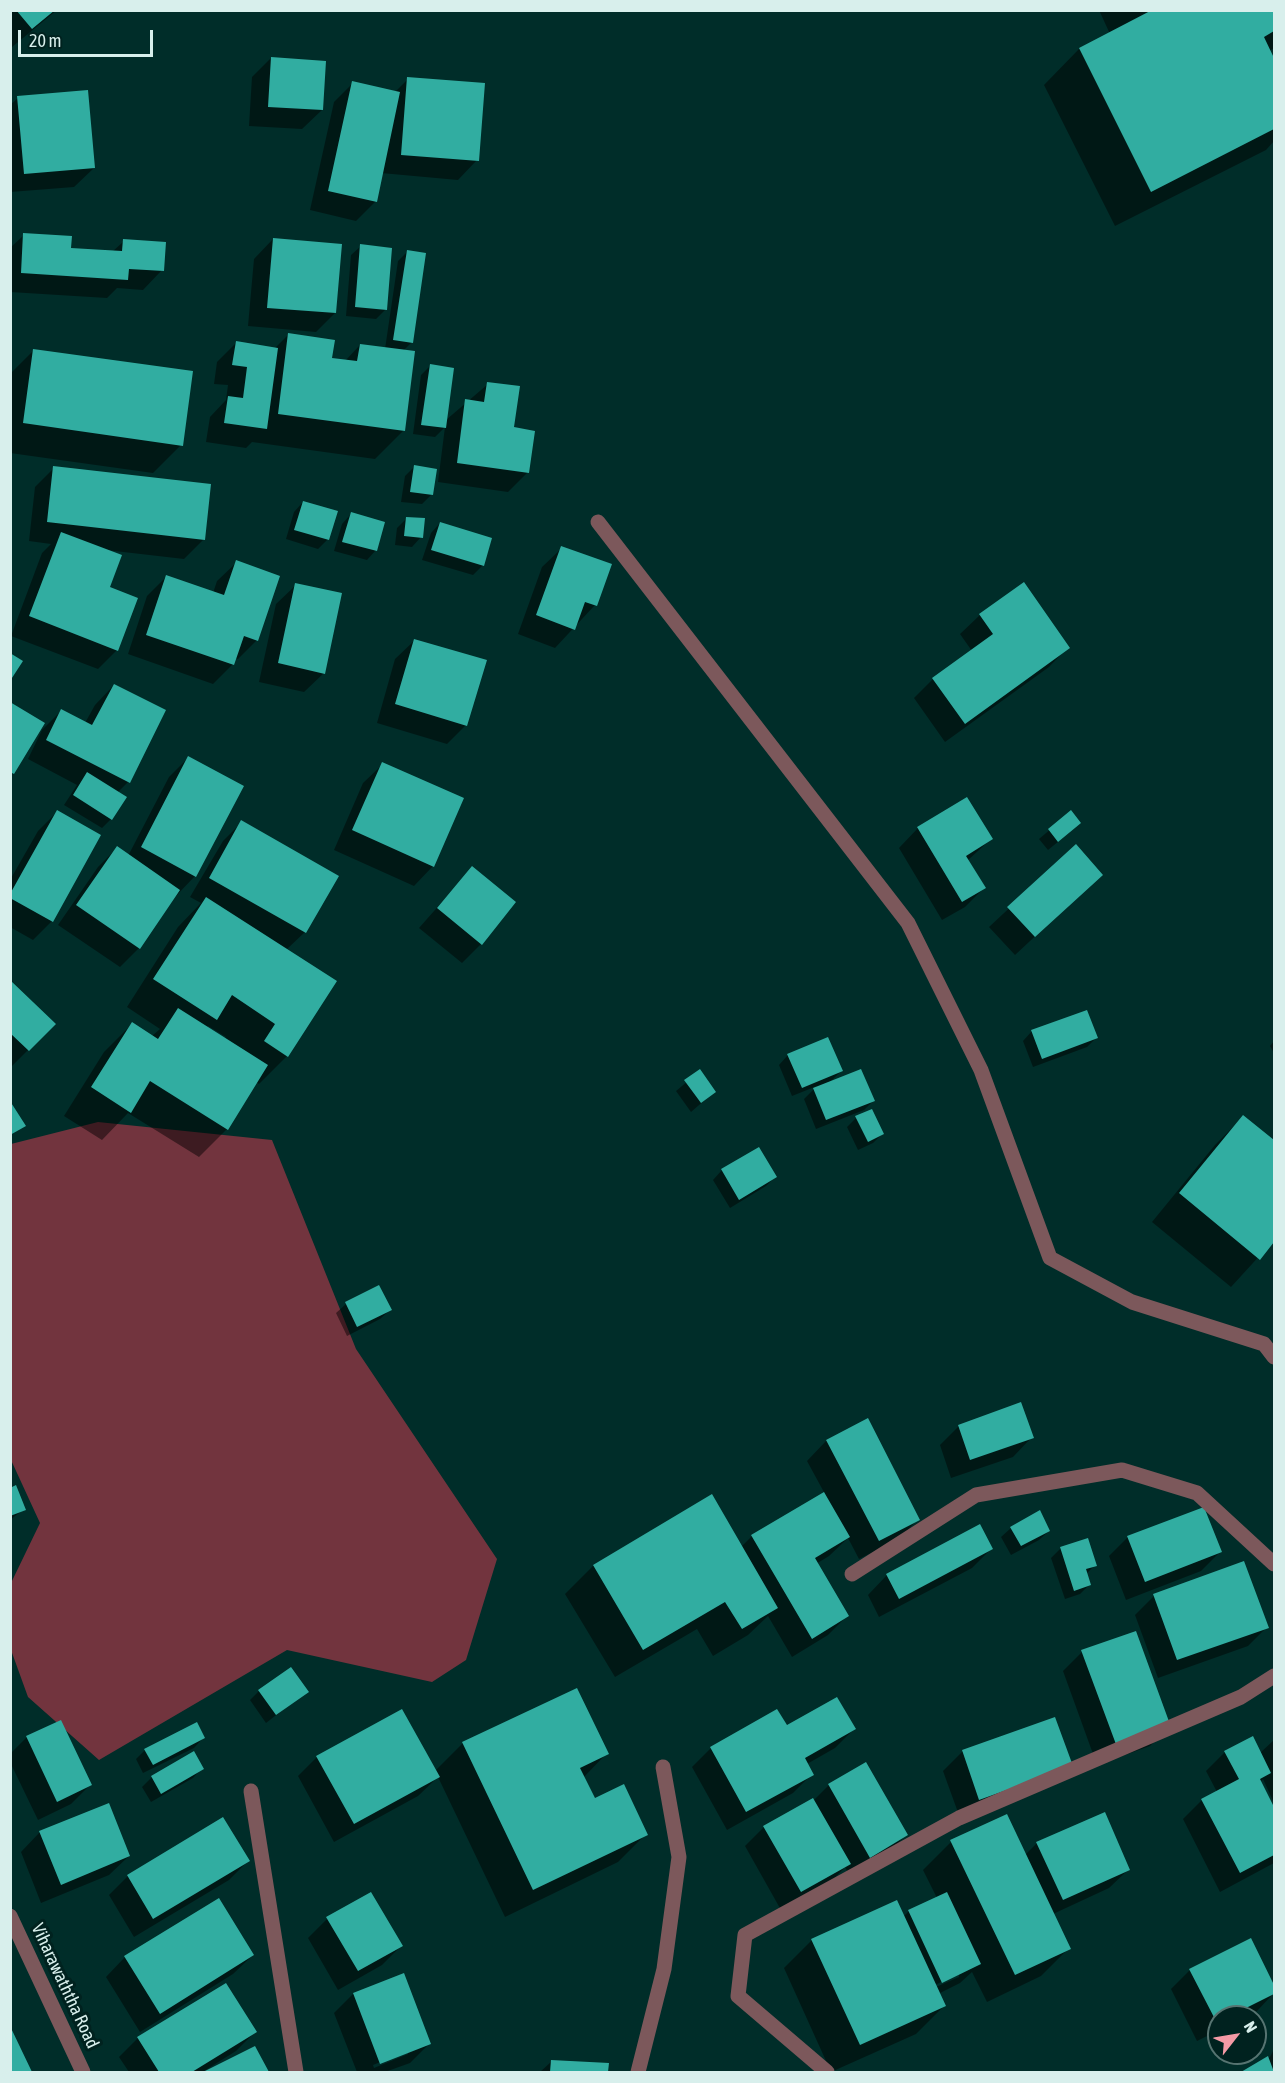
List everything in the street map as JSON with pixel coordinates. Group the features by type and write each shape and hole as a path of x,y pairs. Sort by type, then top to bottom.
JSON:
{"street":[{"path":"598,522 908,923 981,1070 1050,1258 1132,1302 1264,1344 1275,1357"},
{"path":"852,1574 976,1495 1122,1470 1197,1494 1275,1564"},
{"path":"827,2073 738,1996 745,1935 959,1818 1241,1697 1275,1676"},
{"path":"638,2073 664,1969 679,1857 663,1767"},
{"path":"251,1791 296,2073"},
{"name":"Viharawaththa Road","path":"10,1916 83,2073"}],"shaded area":[{"path":"98,1122 272,1140 356,1349 497,1559 466,1660 432,1682 287,1650 99,1760 28,1697 11,1650 11,1583 40,1523 11,1460 11,1144"}],"building":[{"path":"16,10 55,10 32,29"},
{"path":"1152,10 1274,10 1274,31 1264,37 1274,58 1274,129 1151,192 1079,48"},
{"path":"271,57 326,61 323,110 268,107"},
{"path":"407,77 485,83 479,161 401,155"},
{"path":"352,81 400,92 377,202 328,191"},
{"path":"88,90 95,168 24,174 17,96"},
{"path":"23,233 72,236 71,248 122,251 123,239 166,242 164,271 129,269 128,280 21,273"},
{"path":"273,238 342,244 336,313 267,308"},
{"path":"360,244 392,248 387,310 355,307"},
{"path":"407,250 426,253 413,343 393,340"},
{"path":"288,333 335,340 332,358 357,361 360,344 415,351 405,431 278,414"},
{"path":"236,341 278,348 267,429 224,423 228,396 243,398 247,367 232,365"},
{"path":"33,349 193,371 183,446 23,423"},
{"path":"430,364 454,368 446,428 421,425"},
{"path":"487,382 520,386 514,427 535,431 529,473 457,463 465,399 484,402"},
{"path":"414,465 437,469 433,495 410,492"},
{"path":"53,466 211,484 205,540 47,522"},
{"path":"303,501 338,511 329,540 294,530"},
{"path":"351,512 385,522 377,551 342,542"},
{"path":"406,517 425,518 423,538 404,536"},
{"path":"440,522 492,538 484,566 431,550"},
{"path":"61,532 122,555 110,587 138,598 118,651 29,616"},
{"path":"561,546 612,564 597,606 585,602 575,630 536,615"},
{"path":"236,560 280,576 258,641 244,636 234,665 146,635 166,575 224,595"},
{"path":"1024,582 1070,648 965,724 932,678 993,634 979,614"},
{"path":"295,583 342,593 325,674 278,663"},
{"path":"414,639 487,660 467,726 395,704"},
{"path":"10,653 23,661 10,681"},
{"path":"114,684 166,710 130,783 46,740 61,709 92,725"},
{"path":"10,702 45,723 14,774 10,772"},
{"path":"188,756 244,786 196,877 141,847"},
{"path":"382,762 464,798 434,867 352,830"},
{"path":"87,772 127,797 112,820 73,795"},
{"path":"967,797 993,839 966,856 986,888 962,902 917,827"},
{"path":"57,810 101,835 53,922 10,898 10,894"},
{"path":"1071,810 1081,823 1058,842 1048,829"},
{"path":"241,820 339,876 306,933 209,878"},
{"path":"1076,844 1103,875 1035,937 1007,907"},
{"path":"117,846 180,890 140,949 76,905"},
{"path":"472,866 516,902 482,945 437,908"},
{"path":"206,897 337,981 288,1057 264,1041 275,1024 232,995 217,1020 153,979"},
{"path":"10,980 56,1024 29,1051 10,1033"},
{"path":"178,1008 268,1065 228,1130 150,1081 131,1113 91,1087 132,1022 158,1039"},
{"path":"1087,1010 1098,1038 1042,1059 1031,1030"},
{"path":"828,1037 843,1071 802,1088 787,1054"},
{"path":"700,1069 716,1092 701,1103 684,1080"},
{"path":"861,1069 875,1101 826,1120 813,1088"},
{"path":"10,1101 26,1126 10,1135"},
{"path":"872,1109 884,1134 868,1142 855,1116"},
{"path":"1243,1115 1274,1140 1274,1242 1260,1260 1179,1193"},
{"path":"759,1147 777,1177 739,1200 721,1169"},
{"path":"379,1285 392,1310 357,1327 345,1302"},
{"path":"1021,1402 1034,1438 970,1460 958,1425"},
{"path":"868,1418 920,1520 879,1541 826,1440"},
{"path":"16,1485 26,1510 10,1516 10,1488"},
{"path":"824,1492 850,1537 815,1558 849,1616 812,1639 751,1535"},
{"path":"712,1494 778,1608 742,1629 725,1602 643,1650 593,1565"},
{"path":"1204,1507 1222,1552 1145,1582 1127,1536"},
{"path":"1040,1510 1050,1531 1021,1546 1010,1527"},
{"path":"980,1524 993,1549 899,1599 886,1574"},
{"path":"1088,1538 1097,1566 1086,1569 1091,1585 1074,1591 1060,1547"},
{"path":"1244,1561 1269,1628 1177,1660 1153,1594"},
{"path":"1136,1631 1171,1727 1117,1747 1081,1650"},
{"path":"291,1667 309,1692 276,1715 258,1690"},
{"path":"577,1688 609,1754 580,1768 595,1798 624,1784 648,1835 533,1890 462,1742"},
{"path":"837,1697 856,1729 805,1758 814,1775 746,1812 710,1747 777,1709 787,1725"},
{"path":"402,1709 440,1777 354,1824 316,1756"},
{"path":"1055,1717 1073,1766 979,1800 962,1750"},
{"path":"61,1720 92,1785 57,1802 26,1736"},
{"path":"197,1722 205,1738 153,1765 144,1749"},
{"path":"1253,1736 1271,1773 1260,1779 1274,1807 1274,1855 1240,1873 1201,1799 1239,1779 1224,1751"},
{"path":"194,1751 204,1769 161,1794 151,1776"},
{"path":"866,1762 908,1835 870,1858 828,1784"},
{"path":"813,1798 851,1864 801,1892 763,1826"},
{"path":"109,1803 130,1856 61,1885 39,1831"},
{"path":"1105,1812 1130,1870 1063,1900 1036,1842"},
{"path":"1007,1814 1071,1949 1015,1975 950,1840"},
{"path":"223,1817 250,1861 153,1919 127,1875"},
{"path":"371,1892 403,1946 358,1971 326,1917"},
{"path":"947,1892 981,1964 942,1983 908,1910"},
{"path":"219,1898 254,1955 160,2014 124,1956"},
{"path":"897,1900 946,2006 860,2045 811,1939"},
{"path":"1251,1938 1274,1985 1274,1994 1252,2005 1208,2005 1189,1969"},
{"path":"404,1973 431,2044 380,2064 353,1993"},
{"path":"226,1983 257,2032 192,2072 159,2072 137,2037"},
{"path":"10,2026 32,2072 10,2072"},
{"path":"255,2046 269,2072 203,2072"},
{"path":"1267,2057 1274,2072 1241,2072 1253,2065 1267,2065"},
{"path":"551,2060 609,2063 608,2072 550,2072"}]}
